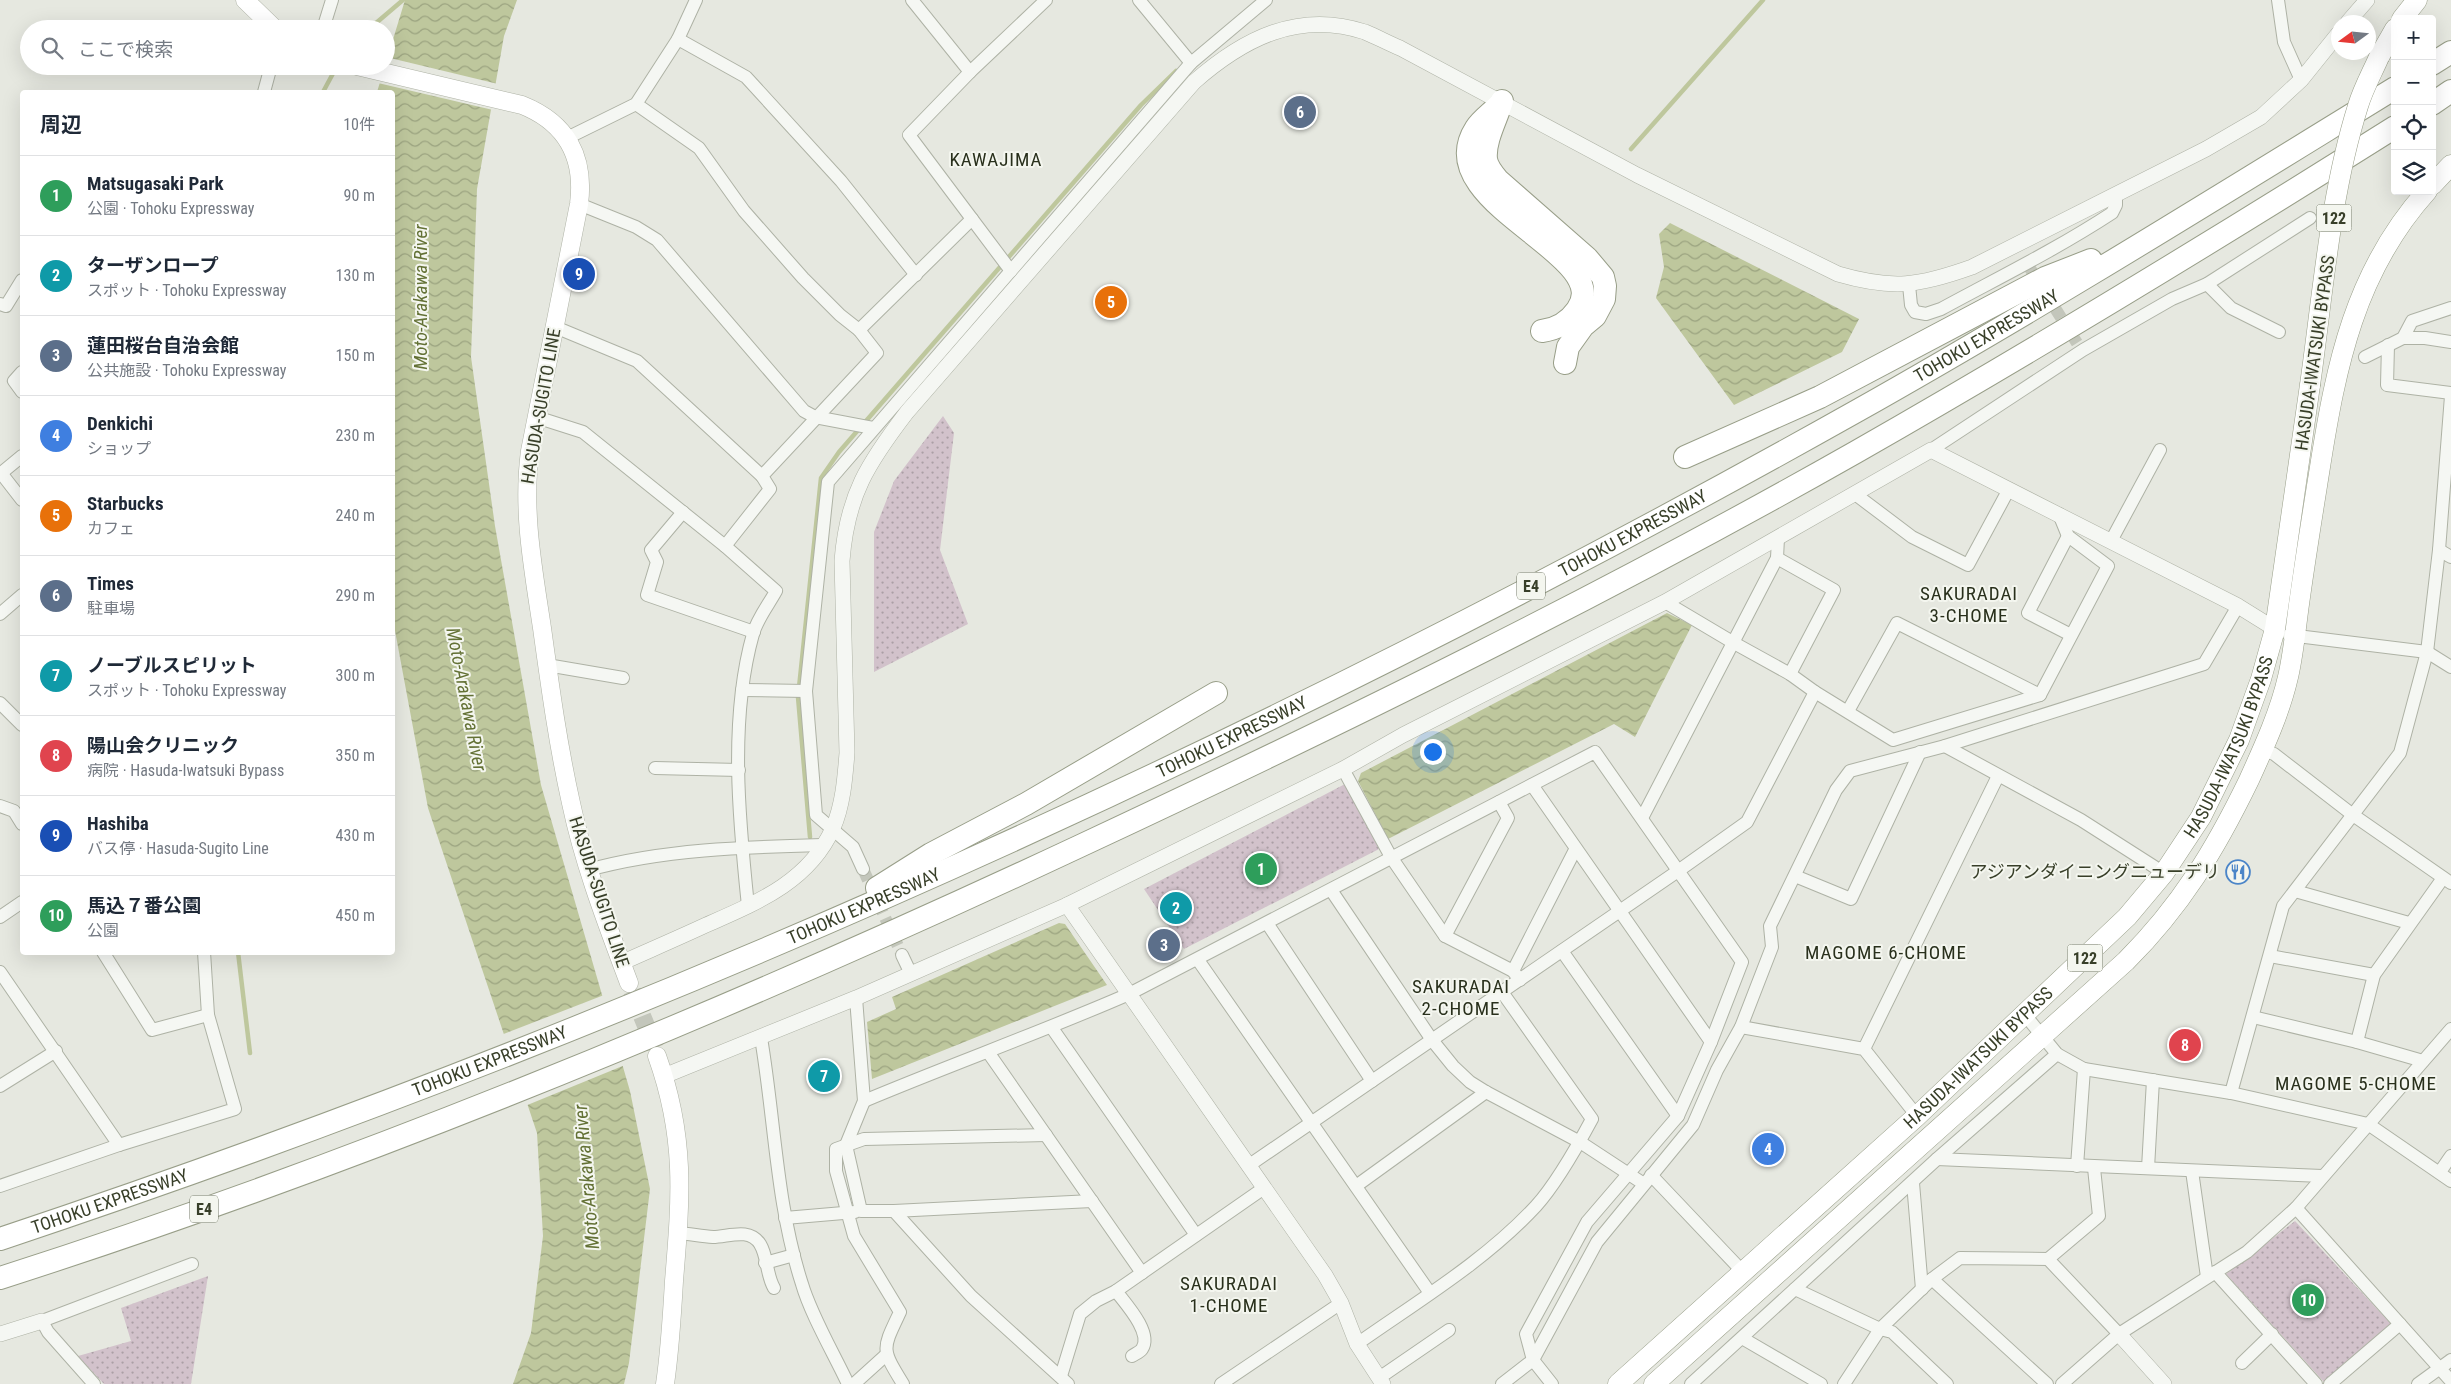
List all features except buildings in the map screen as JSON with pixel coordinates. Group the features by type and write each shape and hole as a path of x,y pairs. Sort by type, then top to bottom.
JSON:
{"highway":[{"path":"2405,15 2416,0"},
{"name":"HASUDA-IWATSUKI BYPASS","path":"1618,1384 1917,1116 2127,917 2164,874 2201,817 2239,740 2262,679 2275,629 2339,185 2358,104 2378,57 2391,36"},
{"path":"2436,61 2451,52"},
{"name":"TOHOKU EXPRESSWAY","path":"0,1240 251,1154 627,1008 810,930 1154,773 1415,646 1858,410 2154,236 2391,90"},
{"path":"2436,101 2451,92"},
{"path":"1502,102 1476,128 1468,157 1470,170 1475,180 1496,202 1573,270 1583,292 1582,302 1566,321 1556,329 1542,332"},
{"path":"1502,102 1487,150 1486,160 1491,171 1498,180 1595,266 1605,286 1604,299 1595,316 1583,326 1568,347 1566,364"},
{"name":"TOHOKU EXPRESSWAY","path":"0,1278 130,1236 406,1134 639,1041 944,910 1337,723 1589,596 1850,455 2180,262 2391,130"},
{"path":"2436,181 2451,165"},
{"name":"HASUDA-IWATSUKI BYPASS","path":"1654,1384 2044,1037 2126,961 2164,921 2203,867 2226,828 2263,750 2288,679 2324,438 2342,349 2372,269 2406,214 2423,195"},
{"path":"1685,457 1820,397 2044,278 2154,236"},
{"path":"810,930 931,854 1026,804 1216,693"}],"main road":[{"path":"245,0 266,20"},
{"name":"HASUDA-SUGITO LINE","path":"394,75 522,105 552,121 567,138 579,164 581,178 579,204 556,327 536,416 528,468 526,503 547,665 566,782 588,870 629,983"},
{"path":"657,1056 672,1100 680,1158 678,1233 665,1384"}],"street":[{"path":"326,20 332,0"},
{"path":"567,138 636,104 678,38 696,0"},
{"path":"912,0 970,72"},
{"path":"1011,271 909,135 970,72 1046,0"},
{"path":"1139,0 1191,63"},
{"path":"863,869 853,847 816,815 806,691 828,482 872,428 1191,63 1266,0"},
{"path":"2278,0 2284,42 2301,80"},
{"path":"2354,15 2367,0"},
{"path":"622,962 778,891 801,873 824,845 833,828 841,802 847,753 842,560 844,533 849,510 859,483 873,459 907,412 1194,82 1214,64 1255,38 1282,29 1339,26 1364,32 1400,48 1637,175 1838,274 1864,282 1909,285 1939,279 1972,267 2206,149 2261,117 2301,80 2331,43"},
{"path":"678,38 746,77 841,181 916,275"},
{"path":"265,90 269,75"},
{"path":"636,104 699,148 733,197 803,278 840,315 859,330 877,353 815,417 762,476"},
{"path":"1909,285 1911,305 1915,312 1926,314 1941,309 2026,262 2061,246 2112,213 2116,205 2116,194"},
{"path":"579,204 636,227 656,240 804,411 815,417 872,428"},
{"path":"664,1076 856,998 1067,905 1343,769 1403,735 1665,602 1931,450 2080,346 2172,299 2207,284 2310,218"},
{"path":"859,330 972,219"},
{"path":"0,304 6,306 20,283"},
{"path":"2207,284 2231,308 2278,332"},
{"path":"2403,338 2412,321 2451,308"},
{"path":"556,327 637,361 762,476 770,489 725,546"},
{"path":"2365,356 2403,338 2425,338 2451,342"},
{"path":"2231,1093 2283,906 2400,753 2427,652 2450,444 2451,394 2387,385 2388,345"},
{"path":"20,374 14,381 20,389"},
{"path":"536,416 583,432 725,546 776,591 754,632 742,690 739,770 742,847 748,906"},
{"path":"1931,450 2238,606 2275,629 2295,637 2427,652 2451,667"},
{"path":"2111,541 2160,450"},
{"path":"20,458 0,474 20,498"},
{"path":"1855,494 1912,537 1968,565 2009,489"},
{"path":"683,512 651,550 657,562 647,595 754,632"},
{"path":"1665,602 1734,644 1790,674 1815,692 1893,740 2040,695 2108,566 2068,536 2059,514"},
{"path":"2068,536 2028,612 2071,635"},
{"path":"1642,818 1777,558 1778,538"},
{"path":"2439,550 2451,557"},
{"path":"1777,558 1834,590 1790,674"},
{"path":"0,614 20,603"},
{"path":"1502,1384 1533,1360 1597,1242 1693,1125 1717,1070 1741,1027 1772,947 1770,926 1796,876 1836,790 1850,771 1939,747 2204,664 2238,606"},
{"path":"1848,711 1897,623 2040,695"},
{"path":"547,665 623,678"},
{"path":"742,690 806,691"},
{"path":"1517,975 1562,951 1747,822 1815,692"},
{"path":"0,703 20,723"},
{"path":"1926,730 1939,747 2081,820 2164,874"},
{"path":"2263,750 2274,754 2352,815 2447,880 2409,923 2374,975 2357,1042"},
{"path":"864,1101 926,1075 1052,1028 1129,994 1198,960 1391,857 1595,752 1742,962 1711,1042 1678,1116 1627,1173 1587,1222 1526,1334 1533,1360 1552,1384"},
{"path":"1796,876 1851,900 1920,752"},
{"path":"655,768 739,770"},
{"path":"1343,769 1391,857 1445,936 1517,975"},
{"path":"1864,1048 1998,776"},
{"path":"1532,785 1575,850 1711,1042"},
{"path":"1445,936 1508,818 1499,802"},
{"path":"0,806 18,808"},
{"path":"588,870 616,862 742,847 824,845"},
{"path":"1248,1166 1502,992 1517,975 1575,850"},
{"path":"1331,890 1432,1040 1470,1082 1580,1142 1627,1173 1647,1179 1743,1272"},
{"path":"2295,891 2409,923"},
{"path":"0,917 20,903"},
{"path":"1067,905 1325,1276 1341,1303 1357,1344 1380,1382 1448,1330"},
{"path":"1267,923 1372,1081"},
{"path":"1562,951 1678,1116"},
{"path":"105,955 152,1030 208,1015"},
{"path":"0,1186 119,1145 235,1109 208,1015 204,955"},
{"path":"902,955 911,974"},
{"path":"2270,956 2374,975"},
{"path":"1198,960 1430,1292"},
{"path":"0,972 119,1145"},
{"path":"1357,1344 1488,1251 1537,1205 1580,1142 1592,1119 1502,992"},
{"path":"856,998 864,1101 846,1145 861,1211"},
{"path":"2025,1015 2057,1054 2084,1069 2231,1093 2368,1124 2440,1172 2451,1182"},
{"path":"2253,1017 2357,1042 2423,1061"},
{"path":"1741,1027 1864,1048 1917,1116"},
{"path":"1052,1028 1196,1235"},
{"path":"2066,1382 2119,1334 2247,1252 2296,1208 2451,1029"},
{"path":"761,1038 770,1086 772,1130 785,1218 794,1255 802,1286 848,1384"},
{"path":"0,1086 56,1051"},
{"path":"988,1052 1142,1273"},
{"path":"1691,1384 1913,1183 1937,1159 2057,1054"},
{"path":"2077,1166 2084,1069"},
{"path":"2148,1168 2153,1080"},
{"path":"1356,1186 1486,1092"},
{"path":"903,1384 886,1355 885,1342 900,1312 854,1236 836,1171 836,1149 864,1139 1046,1136"},
{"path":"2440,1172 2451,1156"},
{"path":"1937,1159 2094,1168 2148,1168 2322,1176"},
{"path":"1844,1384 1880,1329 1932,1279 1960,1258 2048,1259 2099,1216 2094,1168"},
{"path":"2192,1171 2211,1275 2272,1334 2316,1384"},
{"path":"1913,1183 1922,1289"},
{"path":"894,1212 971,1296 1065,1380 1080,1314 1096,1301 1142,1273 1264,1188"},
{"path":"785,1218 861,1211 894,1212 1092,1201"},
{"path":"2296,1208 2451,1381"},
{"path":"678,1233 715,1237 732,1233 751,1236 760,1244 768,1278 774,1288"},
{"path":"765,1263 794,1255"},
{"path":"2048,1259 2164,1384"},
{"path":"0,1334 42,1321 192,1264"},
{"path":"1932,1279 2046,1384"},
{"path":"1795,1289 1880,1329 1892,1332 1947,1384"},
{"path":"1116,1290 1141,1325 1145,1339 1142,1350 1132,1356"},
{"path":"1221,1384 1341,1303"},
{"path":"42,1321 48,1332 94,1384"},
{"path":"2330,1384 2400,1324"},
{"path":"2242,1362 2272,1334"},
{"path":"1742,1338 1821,1384"},
{"path":"854,1384 886,1355"},
{"path":"2418,1384 2451,1360"}],"shaded area":[{"path":"943,416 954,433 940,550 968,624 874,672 874,532 894,481"},
{"path":"1345,784 1379,849 1184,949 1144,889"},
{"path":"2295,1221 2392,1325 2324,1382 2226,1274"},
{"path":"208,1276 191,1384 104,1384 78,1356 131,1341 121,1308"}],"water":[{"name":"Moto-Arakawa River","path":"405,0 517,0 504,36 477,189 471,357 495,526 541,785 630,1091 650,1189 629,1363 624,1384 513,1384 531,1333 543,1236 537,1133 428,808 395,631 395,90 378,90 382,75 395,75 395,33"},
{"path":"1670,223 1859,319 1842,352 1734,405 1656,298 1664,267 1659,234"},
{"path":"1667,613 1692,625 1635,737 1614,724 1388,839 1358,781 1361,773"},
{"path":"1059,923 1065,924 1107,985 872,1079 867,1022 896,1009 892,997"}],"pier":[{"path":"395,59 498,84 497,91 395,66"},
{"path":"395,70 496,93 493,110 378,83 380,75 395,75"},
{"path":"604,995 625,1065 525,1106 501,1035"}],"waterway":[{"path":"380,20 403,0"},
{"path":"1631,149 1763,0"},
{"path":"810,837 798,697 821,478 839,452 1141,105 1176,71"},
{"path":"324,90 332,75"},
{"path":"238,955 250,1053"}],"tunnel":[{"path":"2026,262 2077,343"},
{"path":"863,869 902,955"},
{"path":"632,991 655,1048"}],"place":[{"name":"Times","path":"1300,112"},
{"name":"Hashiba","path":"579,274"},
{"name":"Starbucks","path":"1111,302"},
{"name":"Matsugasaki Park","path":"1261,869"},
{"name":"アジアンダイニングニューデリ","path":"2238,872"},
{"name":"ターザンロープ","path":"1176,908"},
{"name":"蓮田桜台自治会館","path":"1164,945"},
{"name":"陽山会クリニック","path":"2185,1045"},
{"name":"ノーブルスピリット","path":"824,1076"},
{"name":"Denkichi","path":"1768,1149"},
{"name":"馬込７番公園","path":"2308,1300"}],"district":[{"name":"KAWAJIMA","path":"996,159"},
{"name":"SAKURADAI 3-CHOME","path":"1969,604"},
{"name":"MAGOME 6-CHOME","path":"1886,952"},
{"name":"SAKURADAI 2-CHOME","path":"1461,997"},
{"name":"MAGOME 5-CHOME","path":"2356,1083"},
{"name":"SAKURADAI 1-CHOME","path":"1229,1294"}]}
